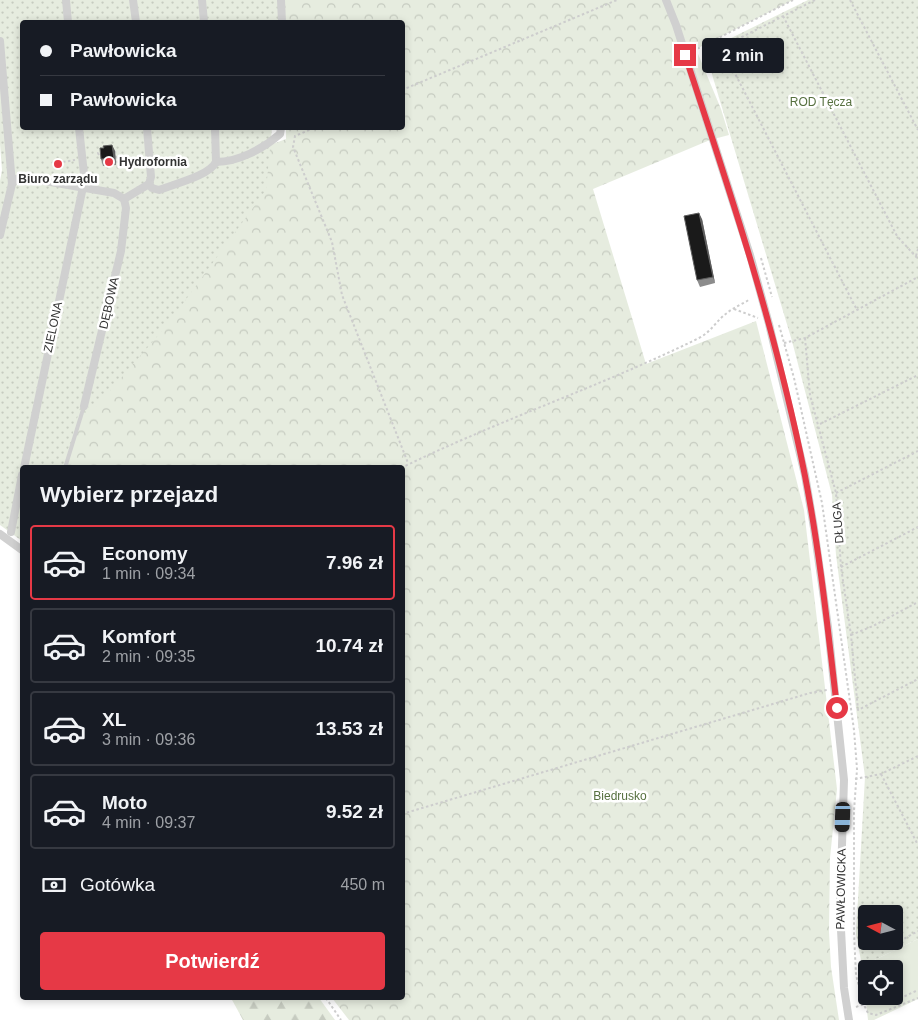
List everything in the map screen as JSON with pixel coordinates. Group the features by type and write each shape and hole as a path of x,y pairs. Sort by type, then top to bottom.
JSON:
{"street":[{"path":"66,0 68,20"},
{"path":"133,0 136,20"},
{"path":"202,0 204,20"},
{"path":"281,0 282,20"},
{"name":"PAWŁOWICKA","path":"666,0 734,204 769,324 805,475 814,528 844,780 840,910 841,961 849,1020"},
{"path":"0,41 12,184 0,235"},
{"name":"ZIELONA","path":"25,465 83,187 84,174 79,130"},
{"path":"12,184 16,179 22,177 114,193 124,199 149,184 151,178 147,130"},
{"path":"149,184 152,188 158,190 200,176 213,168 216,162 215,130"},
{"path":"216,162 224,162 268,144 281,130"},
{"name":"DĘBOWA","path":"84,406 122,251 126,208 124,199"},
{"path":"10,532 20,484"},
{"path":"0,534 20,549"}],"lane":[{"path":"66,465 84,406"}],"path":[{"path":"405,89 617,0"},
{"path":"685,55 793,0"},
{"path":"815,0 726,48 728,58 858,310"},
{"path":"850,0 918,130"},
{"path":"783,16 897,236 918,259"},
{"path":"309,130 295,136 293,146 332,242 342,295 409,464"},
{"path":"115,151 118,166 116,167"},
{"path":"99,155 98,153 106,152"},
{"path":"62,162 83,159"},
{"path":"916,256 918,249"},
{"path":"774,346 806,338 918,276"},
{"path":"405,466 676,349 702,336 716,325 726,313 750,299"},
{"path":"733,309 769,324"},
{"name":"DŁUGA","path":"806,338 810,395 836,493 841,567 851,635 858,710 918,679"},
{"path":"819,424 918,374"},
{"path":"836,493 918,451"},
{"path":"841,567 918,527"},
{"path":"851,635 918,602"},
{"path":"405,813 800,696 834,689"},
{"path":"844,780 881,774 918,756"},
{"path":"881,774 918,845"},
{"path":"856,779 854,811 854,934 858,982"},
{"path":"903,939 918,931"},
{"path":"903,997 918,990"},
{"path":"903,1004 918,998"},
{"path":"327,1000 341,1020"},
{"path":"847,1010 864,1005 868,1013 876,1015 901,1005"}],"green space":[{"path":"0,0 283,0 281,20 20,20 20,130 272,130 266,190 168,324 94,409 81,405 64,465 20,465 20,540 0,525 0,181 2,170 0,144"},
{"name":"Biedrusko","path":"282,0 793,0 696,49 721,109 729,135 710,140 593,189 646,364 756,321 804,510 837,789 830,858 829,932 831,967 839,1020 349,1020 334,1000 405,1000 405,465 56,465 110,204 286,139 286,130 405,130 405,20 283,20"},
{"name":"ROD Tęcza","path":"808,0 918,0 918,939 903,946 903,905 858,905 858,945 856,934 865,777 836,555 832,495 792,341 705,51"},
{"path":"918,939 918,999 874,1020 868,1020 866,1005 903,1005 903,960 874,960 895,950 903,950 903,946"},
{"name":"ROD Tęcza","path":"859,950 895,950 874,960 861,960"},
{"path":"232,1000 320,1000 335,1020 243,1020"}],"building":[{"path":"112,145 114,158 101,159 100,148"},
{"path":"699,213 713,277 697,280 684,216"}],"place":[{"name":"Hydrofornia","path":"109,162"},
{"name":"Biuro zarządu","path":"58,164"}],"route":[{"path":"685,55 750,254 805,475 828,627 837,708"}]}
